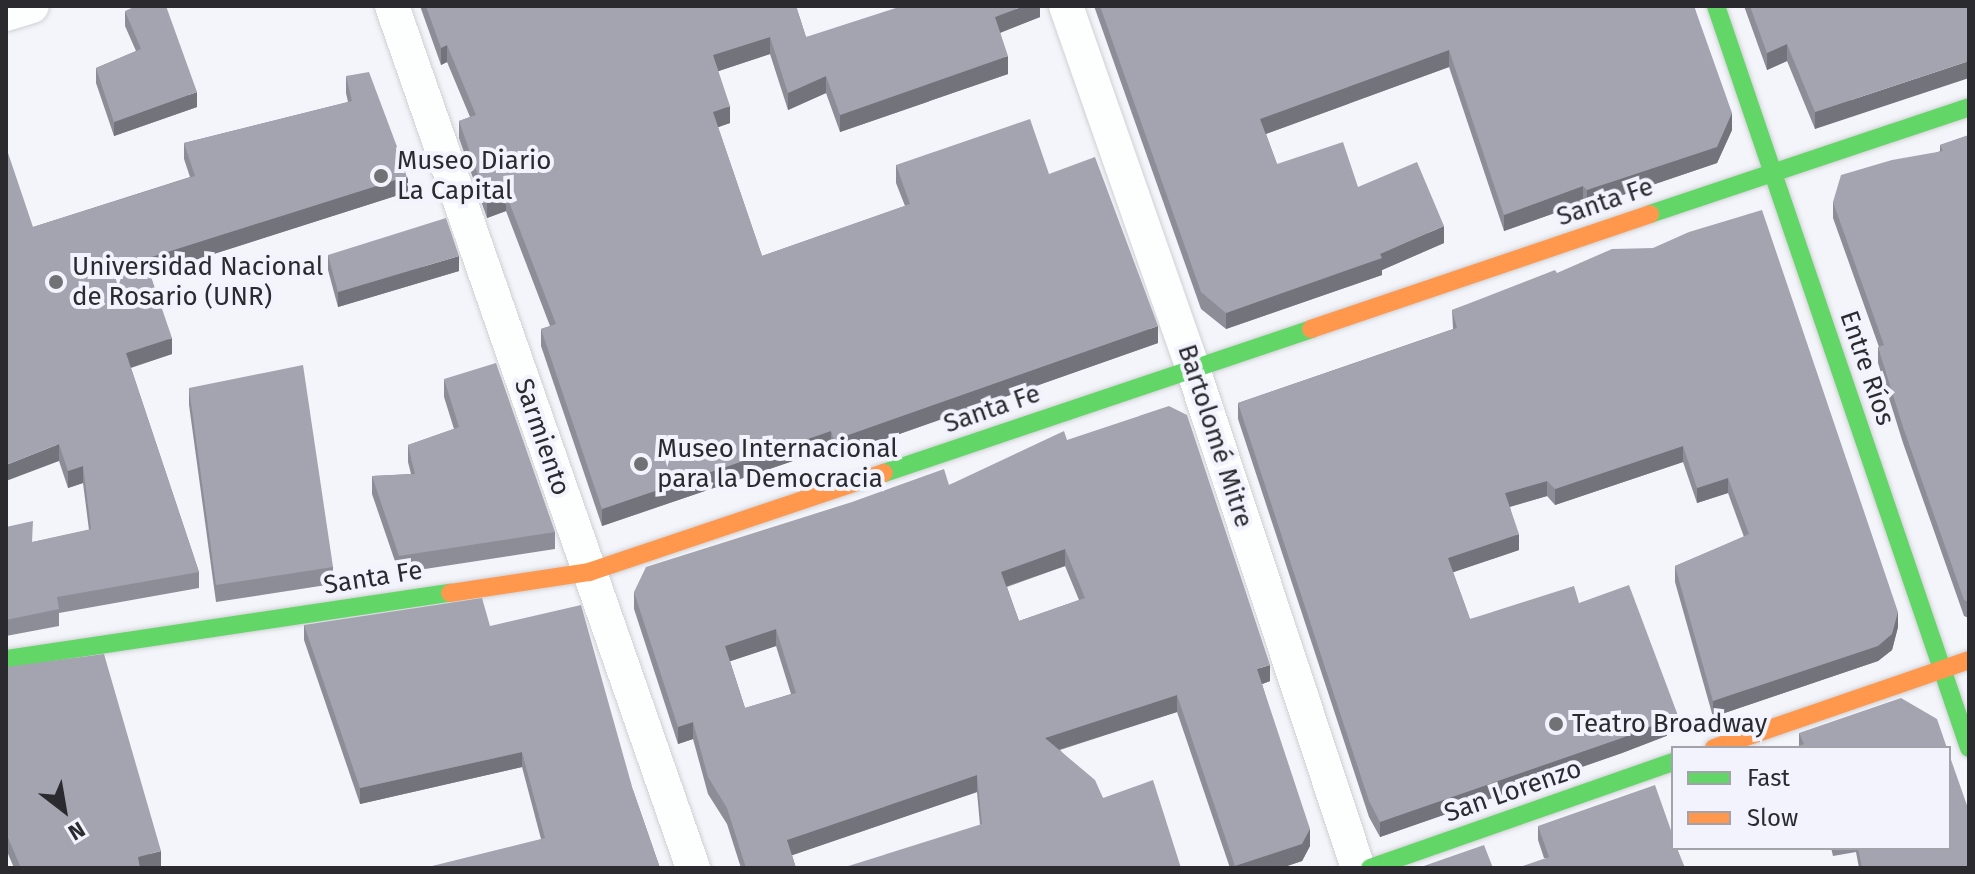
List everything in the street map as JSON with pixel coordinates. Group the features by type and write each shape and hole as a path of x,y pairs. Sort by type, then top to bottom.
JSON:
{"main road":[{"name":"Entre Ríos","path":"1716,6 1969,748"},
{"name":"Santa Fe","path":"6,659 589,572 1969,107"},
{"path":"1720,746 1969,660"},
{"name":"San Lorenzo","path":"1370,868 1671,763"}],"street":[{"path":"6,14 32,6"},
{"name":"Sarmiento","path":"392,6 693,868"},
{"name":"Bartolomé Mitre","path":"1066,6 1193,369 1358,868"}],"building":[{"path":"136,6 166,6 197,92 114,122 96,68 141,49 125,11"},
{"path":"426,6 796,6 806,37 902,6 1024,6 995,17 1008,56 840,115 826,76 788,93 770,37 713,55 730,106 713,112 762,256 910,204 896,165 1030,119 1049,174 1095,157 1158,326 834,440 831,431 602,509 541,329 556,324 506,194 487,201 459,121 476,115 447,45 441,48"},
{"path":"1100,6 1694,6 1732,113 1717,147 1587,190 1583,186 1504,215 1449,50 1260,119 1277,164 1343,142 1358,187 1417,162 1444,226 1380,254 1382,258 1226,313 1201,292"},
{"path":"1750,6 1969,6 1969,61 1815,112 1787,44 1767,53"},
{"path":"369,72 408,176 145,259 172,338 126,353 199,572 57,597 59,609 6,620 6,527 33,521 32,542 91,529 83,466 68,471 59,444 6,465 6,147 33,227 195,176 184,143 352,101 346,76"},
{"path":"1969,135 1969,602 1964,600 1903,427 1878,347 1884,345 1833,202 1841,175 1892,160 1943,151 1940,145"},
{"path":"1762,210 1898,612 1892,634 1878,646 1713,701 1675,566 1749,534 1728,478 1697,488 1683,446 1555,489 1547,481 1505,493 1519,534 1448,558 1470,619 1574,586 1579,603 1629,585 1677,713 1674,717 1622,738 1380,822 1369,801 1238,403 1457,328 1452,310 1555,270 1557,273 1612,249 1653,248 1689,232"},
{"path":"446,218 459,256 338,292 328,255"},
{"path":"496,363 555,532 399,556 372,476 415,474 408,445 459,427 444,379"},
{"path":"303,365 333,567 216,585 189,388"},
{"path":"1169,406 1187,415 1270,665 1257,669 1310,829 1302,844 1235,866 1177,695 1045,738 1095,780 1103,798 1153,780 1181,868 842,868 982,824 977,775 787,840 796,868 746,868 727,808 708,777 693,722 678,727 634,592 646,567 852,502 944,469 949,485 1064,431 1067,440","holes":["1065,549 1085,598 1019,621 1001,572","776,629 796,693 745,708 725,646"]},
{"path":"482,598 490,626 581,605 633,790 660,868 424,868 545,838 522,752 360,788 304,625"},
{"path":"104,654 161,851 138,857 140,868 21,868 6,833 6,667"},
{"path":"1901,698 1937,719 1946,746 1798,746 1804,744 1799,733"},
{"path":"1951,760 1969,811 1969,868 1862,868 1858,850 1951,850"},
{"path":"1655,785 1671,830 1671,850 1678,850 1685,868 1517,868 1549,857 1538,826"},
{"path":"1484,845 1493,868 1418,868"}],"traffic: fast":[{"path":"1716,6 1969,748"},
{"path":"1650,214 1969,107"},
{"path":"884,473 1311,329"},
{"path":"6,659 450,593"},
{"path":"1370,868 1671,763"}],"traffic: slow":[{"path":"1311,329 1650,214"},
{"path":"450,593 589,572 884,473"},
{"path":"1720,746 1969,660"}],"place":[{"name":"Museo Diario La Capital","path":"381,176"},
{"name":"Universidad Nacional de Rosario (UNR)","path":"56,282"},
{"name":"Museo Internacional para la Democracia","path":"641,464"},
{"name":"Teatro Broadway","path":"1556,724"}]}
